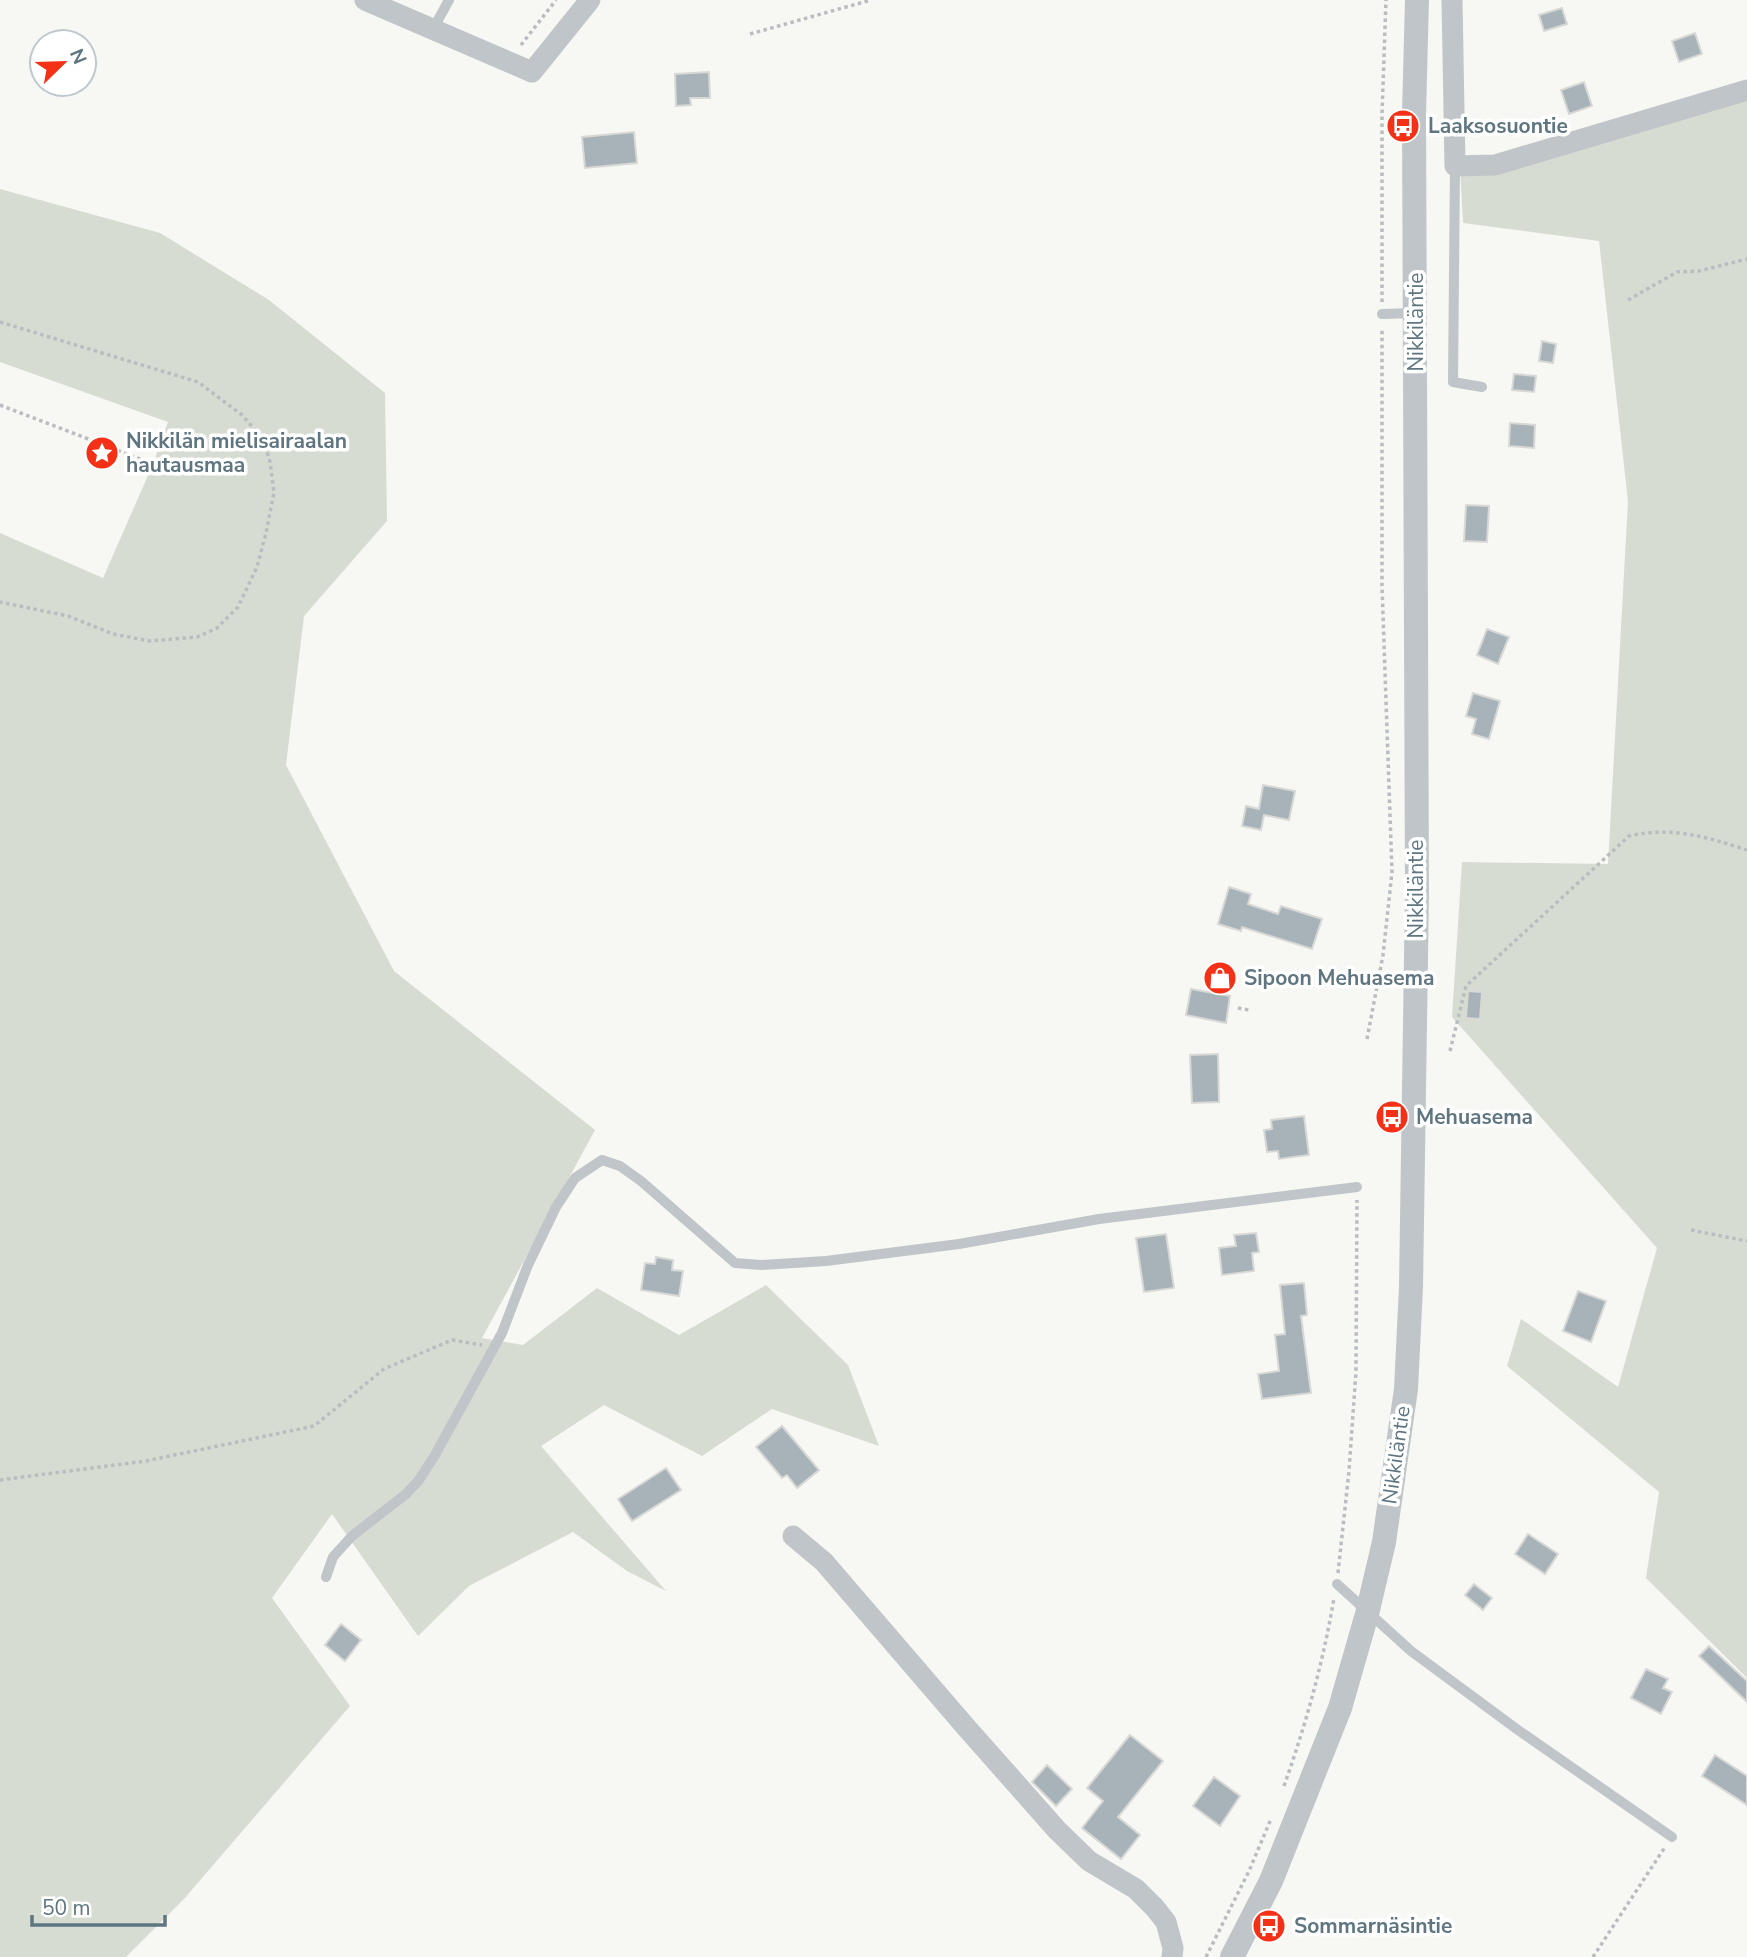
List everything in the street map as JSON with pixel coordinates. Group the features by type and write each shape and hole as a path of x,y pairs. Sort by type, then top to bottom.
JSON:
{"street":[{"path":"365,0 532,72 590,0"},
{"name":"Nikkiläntie","path":"1232,1957 1271,1881 1295,1826 1340,1708 1384,1542 1406,1389 1417,891 1414,114 1417,0"},
{"path":"1452,0 1455,166 1495,166 1747,90"},
{"path":"793,1536 824,1562 1057,1830 1089,1861 1136,1889 1155,1908 1166,1922 1173,1948 1172,1957"}],"lane":[{"path":"433,29 449,0"},
{"path":"1455,166 1453,382 1482,387"},
{"path":"1382,314 1416,313"},
{"path":"326,1577 333,1557 352,1536 406,1494 419,1480 502,1333 528,1265 556,1207 575,1178 602,1160 620,1166 641,1181 735,1263 761,1265 826,1261 959,1244 1099,1219 1357,1187"},
{"path":"1337,1584 1367,1614 1411,1651 1672,1837"}],"path":[{"path":"511,40 522,45 556,0"},
{"path":"750,34 871,0"},
{"name":"Nikkiläntie","path":"1367,1039 1383,955 1392,872 1382,586 1382,114 1386,0"},
{"path":"1629,300 1677,272 1699,271 1747,259"},
{"path":"0,322 198,382 242,415 263,439 274,492 257,567 238,607 217,628 197,637 150,641 113,634 68,616 0,602"},
{"path":"0,405 153,464"},
{"path":"1450,1051 1466,986 1629,836 1653,830 1708,837 1747,850"},
{"path":"1238,1008 1249,1010"},
{"name":"Nikkiläntie","path":"1282,1793 1304,1731 1324,1656 1337,1584 1356,1371 1357,1187"},
{"path":"1691,1230 1747,1241"},
{"path":"0,1480 146,1461 314,1426 384,1369 452,1340 494,1348"},
{"path":"1206,1957 1250,1871 1272,1816"},
{"path":"1593,1957 1672,1837"}],"shaded area":[{"path":"1747,90 1747,1678 1646,1578 1659,1492 1507,1366 1521,1319 1618,1387 1657,1248 1452,1017 1462,862 1608,864 1628,501 1599,241 1463,223 1460,166"},
{"path":"0,189 160,233 269,300 385,393 387,521 304,616 286,765 394,971 595,1130 482,1338 523,1345 597,1288 679,1335 766,1285 848,1365 879,1446 772,1409 702,1456 604,1405 541,1446 666,1591 627,1571 573,1532 469,1586 418,1636 332,1514 272,1598 350,1706 183,1900 126,1957 0,1957 0,533 103,578 153,464 168,422 0,362"}],"building":[{"path":"1562,8 1567,24 1544,31 1539,15"},
{"path":"1695,33 1702,54 1679,62 1672,41"},
{"path":"709,72 710,98 690,98 691,105 676,106 675,74"},
{"path":"1584,82 1592,106 1569,114 1561,90"},
{"path":"634,132 637,163 585,168 582,137"},
{"path":"1542,341 1556,344 1553,363 1539,361"},
{"path":"1514,374 1536,376 1534,392 1512,390"},
{"path":"1510,423 1535,425 1534,448 1509,446"},
{"path":"1466,505 1489,506 1487,542 1464,541"},
{"path":"1487,629 1509,637 1498,664 1477,655"},
{"path":"1473,693 1500,701 1489,739 1472,734 1476,719 1466,716"},
{"path":"1263,785 1295,791 1289,820 1264,815 1261,830 1242,826 1246,806 1259,809"},
{"path":"1229,887 1251,894 1248,904 1278,914 1281,906 1322,919 1312,949 1242,927 1241,931 1218,924"},
{"path":"1191,989 1230,996 1226,1023 1186,1015"},
{"path":"1468,991 1482,992 1480,1019 1466,1018"},
{"path":"1218,1054 1219,1102 1192,1103 1190,1055"},
{"path":"1304,1116 1309,1155 1279,1159 1278,1151 1267,1152 1264,1130 1272,1129 1271,1120"},
{"path":"1256,1233 1259,1252 1252,1253 1254,1271 1222,1275 1219,1248 1236,1246 1234,1235"},
{"path":"1166,1234 1174,1288 1144,1292 1136,1238"},
{"path":"656,1257 673,1260 672,1270 683,1271 679,1296 641,1290 645,1263 655,1264"},
{"path":"1304,1283 1307,1315 1301,1316 1311,1393 1262,1399 1258,1374 1279,1371 1275,1335 1285,1334 1280,1285"},
{"path":"1578,1291 1606,1301 1591,1342 1563,1331"},
{"path":"782,1426 819,1470 797,1488 787,1475 782,1478 756,1447"},
{"path":"666,1468 681,1490 632,1521 618,1499"},
{"path":"1528,1534 1558,1554 1545,1574 1515,1554"},
{"path":"1474,1584 1492,1598 1483,1610 1465,1595"},
{"path":"341,1624 361,1640 345,1661 325,1645"},
{"path":"1709,1646 1747,1681 1747,1702 1699,1656"},
{"path":"1646,1669 1668,1679 1663,1688 1672,1692 1661,1714 1631,1698"},
{"path":"1130,1735 1163,1761 1118,1817 1140,1835 1121,1859 1082,1828 1103,1801 1087,1788"},
{"path":"1715,1755 1747,1776 1747,1805 1702,1776"},
{"path":"1047,1765 1072,1789 1056,1806 1032,1782"},
{"path":"1214,1777 1240,1796 1220,1826 1193,1806"}],"place":[{"name":"Laaksosuontie","path":"1403,126"},
{"name":"Nikkilän mielisairaalan hautausmaa","path":"102,453"},
{"name":"Sipoon Mehuasema","path":"1220,978"},
{"name":"Mehuasema","path":"1392,1117"},
{"name":"Sommarnäsintie","path":"1269,1926"}]}
